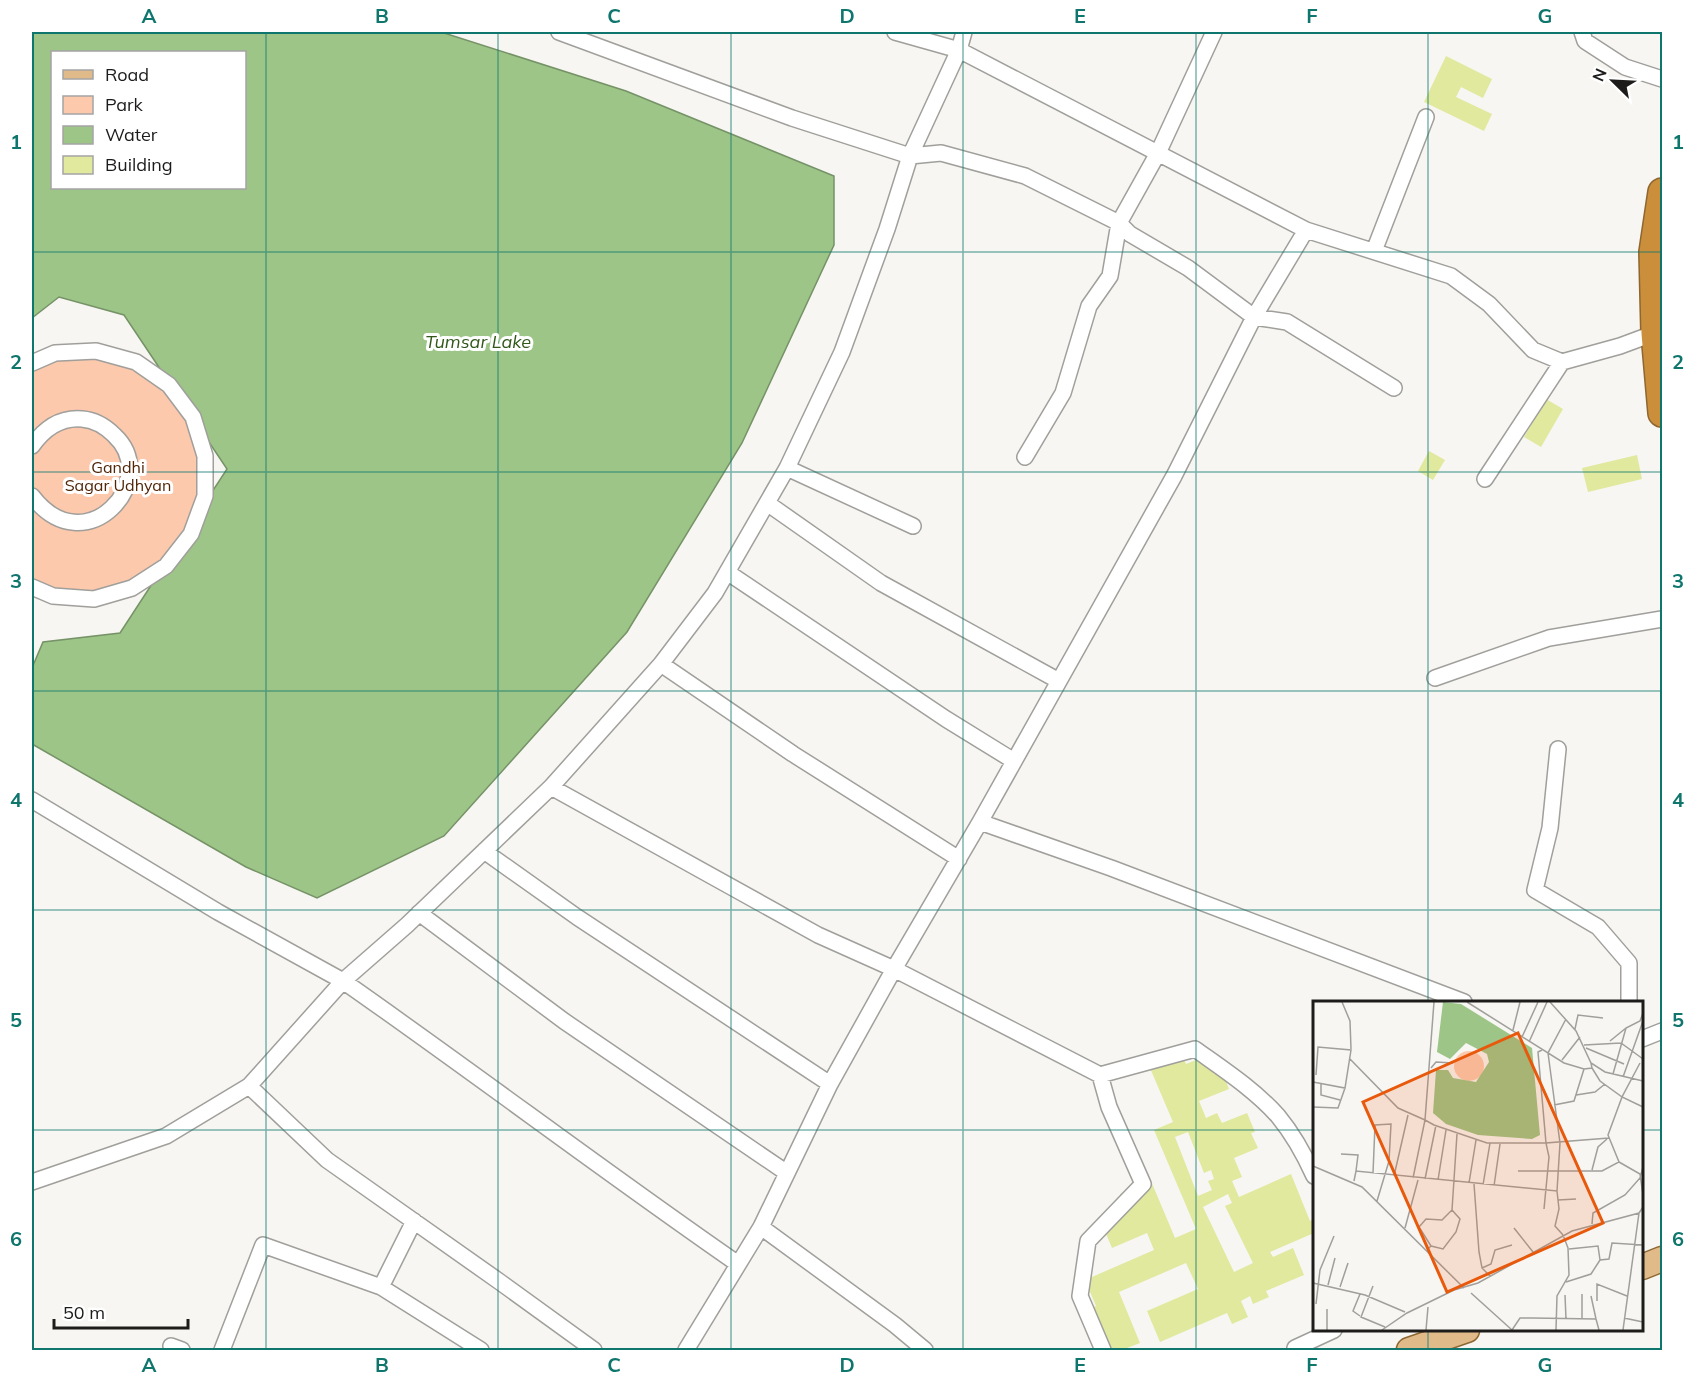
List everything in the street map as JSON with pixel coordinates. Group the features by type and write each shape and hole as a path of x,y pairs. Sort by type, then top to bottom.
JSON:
{"highway":[{"path":"1662,192 1653,252 1662,413"}],"main road":[{"path":"1643,1266 1662,1259"},
{"path":"1409,1350 1461,1331"}],"street":[{"path":"559,32 792,118 910,156 941,153 1025,176 1119,223 1130,234 1188,268 1254,317 1287,322 1394,388"},
{"path":"895,32 959,50 1306,230 1451,276 1489,304 1533,350 1562,362 1659,333"},
{"path":"32,1182 166,1136 249,1086 343,981 419,913 551,787 661,664 716,593 787,468 842,352 887,229 910,156 959,50 964,32"},
{"path":"1025,457 1063,393 1089,306 1110,276 1119,223 1158,153 1214,32"},
{"path":"1582,32 1585,41 1625,67 1662,79"},
{"path":"1374,251 1426,117"},
{"path":"686,1350 761,1227 830,1084 1174,476 1254,317 1306,230"},
{"path":"32,363 55,353 96,351 136,362 169,385 193,417 205,456 205,496 191,534 166,566 132,588 94,599 53,596 32,587"},
{"path":"1485,479 1562,362"},
{"path":"32,445 43,431 57,422 74,418 91,420 106,427 119,439 126,454 129,471 126,488 118,503 105,515 89,522 72,523 55,518 41,509 32,496"},
{"path":"787,468 913,526"},
{"path":"767,503 880,584 1059,681"},
{"path":"728,572 898,688 1014,761"},
{"path":"1435,678 1549,638 1662,619"},
{"path":"661,664 793,754 959,859"},
{"path":"1558,749 1551,828 1535,890 1598,927 1629,963 1629,1001"},
{"path":"551,787 702,868 818,935 894,969 1100,1075 1195,1048 1235,1078 1278,1117 1313,1174"},
{"path":"32,800 218,912 343,981 626,1186 738,1264"},
{"path":"980,822 1111,868 1461,1001"},
{"path":"484,851 577,917 830,1084"},
{"path":"419,913 564,1021 787,1173"},
{"path":"1643,1038 1662,1031"},
{"path":"1100,1075 1109,1107 1143,1184 1088,1241 1080,1296 1103,1350"},
{"path":"249,1086 327,1160 594,1350"},
{"path":"381,1287 414,1221"},
{"path":"761,1227 895,1325 925,1350"},
{"path":"222,1350 263,1245 381,1287 481,1350"},
{"path":"1293,1350 1330,1331"}],"green space":[{"name":"Gandhi Sagar Udhyan","path":"55,353 136,362 193,417 205,496 166,566 94,599 32,584 32,363"}],"water":[{"name":"Tumsar Lake","path":"32,32 441,32 626,91 834,176 834,245 742,443 627,632 444,836 317,898 246,867 32,744 32,668 43,642 120,633 227,469 124,315 59,297 32,318"}],"building":[{"path":"1446,56 1492,79 1483,98 1461,87 1456,97 1492,114 1484,131 1424,102"},
{"path":"1546,399 1563,409 1541,447 1524,437"},
{"path":"1429,451 1445,460 1433,480 1418,471"},
{"path":"1637,455 1642,479 1588,492 1582,468"},
{"path":"1178,1047 1186,1064 1206,1056 1214,1074 1222,1071 1229,1089 1199,1101 1206,1118 1217,1113 1222,1123 1247,1113 1255,1132 1251,1133 1258,1148 1234,1158 1242,1177 1232,1181 1239,1197 1291,1174 1310,1221 1313,1220 1313,1233 1270,1252 1273,1257 1293,1248 1304,1275 1266,1291 1269,1297 1253,1304 1250,1296 1241,1301 1248,1317 1232,1324 1227,1313 1160,1342 1147,1311 1198,1289 1186,1263 1119,1292 1140,1343 1122,1350 1104,1350 1087,1310 1096,1306 1085,1280 1154,1250 1147,1233 1112,1248 1099,1217 1125,1206 1120,1194 1151,1181 1175,1238 1196,1229 1154,1130 1173,1122 1147,1061","holes":["1188,1132 1204,1173 1211,1170 1214,1179 1208,1181 1212,1190 1198,1196 1175,1137","1228,1194 1232,1203 1225,1206 1253,1263 1234,1272 1203,1207"]}]}
